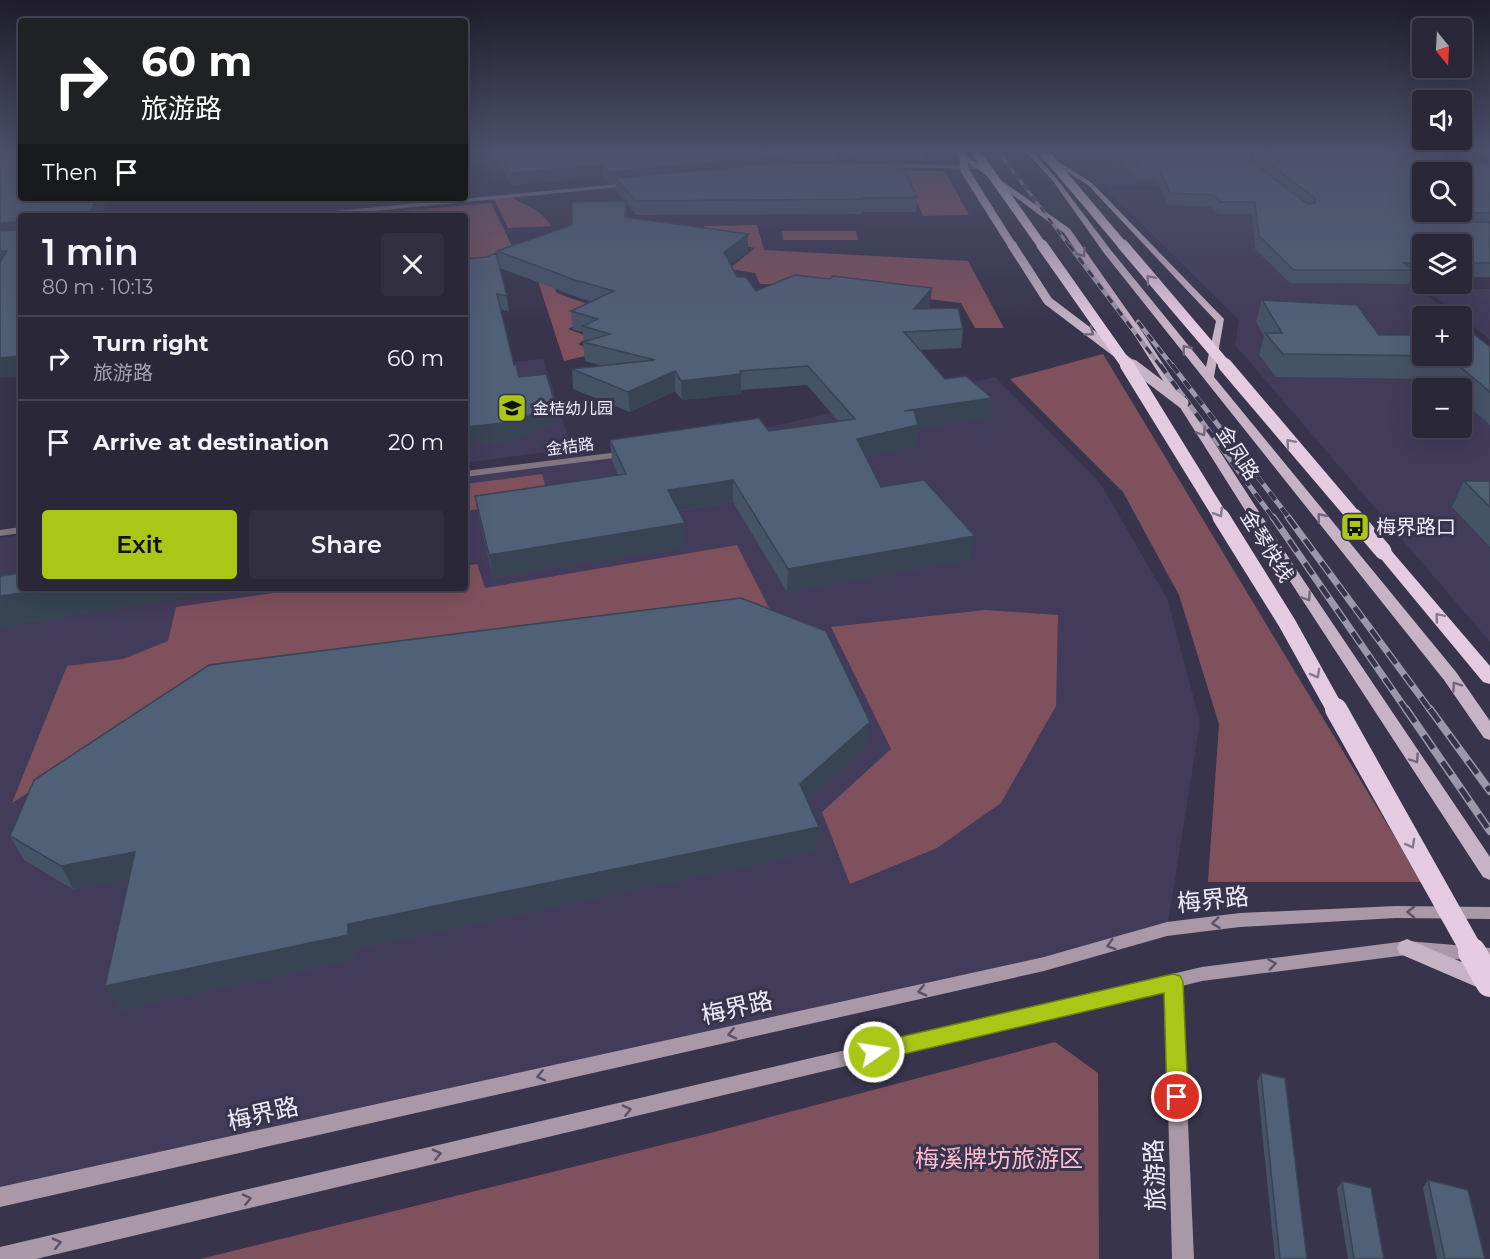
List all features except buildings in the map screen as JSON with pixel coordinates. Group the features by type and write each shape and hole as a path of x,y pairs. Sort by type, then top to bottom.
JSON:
{"highway":[{"name":"金琴快线","path":"1017,210 1122,358 1275,603 1490,983"},
{"path":"1091,210 1490,678"}],"main road":[{"path":"990,210 1048,301 1183,403"},
{"name":"金凤路","path":"1037,210 1067,231 1138,333 1293,575 1490,872"},
{"name":"金凤路","path":"1077,210 1107,251 1450,676 1490,734"},
{"path":"1115,210 1221,321 1209,378"},
{"name":"梅界路","path":"0,1197 1044,964 1167,929 1240,920 1373,913 1490,913"},
{"path":"1407,948 1490,983"},
{"path":"0,1257 1202,974 1407,948 1490,955"},
{"name":"旅游路","path":"1173,982 1183,1259"}],"street":[{"path":"335,213 369,210"},
{"name":"金桔路","path":"468,474 638,453"},
{"path":"0,533 18,530"}],"shaded area":[{"path":"1127,210 1316,210 1412,283 1412,294 1425,294 1440,306 1412,306 1412,366 1472,366 1472,332 1490,346 1490,642 1235,345 1239,320"},
{"path":"1472,289 1490,289 1490,340 1472,325 1472,306 1447,306 1431,294 1472,294"},
{"name":"金桔幼儿园","path":"543,359 572,449 468,463 468,367"},
{"path":"995,377 1100,483 1167,598 1200,722 1167,929 1044,964 0,1197 0,538 18,535 18,591 468,591 468,473 724,437"}],"green space":[{"path":"414,210 494,210 517,256 468,261 468,213 377,213"},
{"path":"499,210 535,210 552,226 508,228"},
{"path":"920,210 966,210 969,215 923,216"},
{"path":"757,225 764,250 968,261 1004,328 975,328 961,303 813,285 760,284 755,273 729,269 755,248 712,240 704,232 704,226"},
{"path":"782,231 856,231 858,240 783,240"},
{"path":"533,266 546,272 557,293 628,319 587,320 568,329 589,337 578,344 598,353 564,361"},
{"path":"1103,354 1422,882 1208,882 1219,724 1179,595 1123,492 1010,379"},
{"path":"542,474 549,500 468,511 468,484"},
{"path":"737,545 770,610 210,677 12,803 67,666 123,659 168,641 176,607 288,591 468,591 468,566 477,564 485,588"},
{"path":"985,610 1058,615 1056,706 1001,803 937,848 850,884 822,812 891,749 831,627"},
{"name":"梅溪牌坊旅游区","path":"1055,1042 1098,1073 1099,1259 200,1259 706,1134"}],"railway":[{"path":"1042,210 1070,247"},
{"path":"1069,245 1161,367"},
{"path":"1138,322 1173,367"},
{"path":"1160,365 1274,519"},
{"path":"1172,365 1290,519"},
{"path":"1273,517 1407,711"},
{"path":"1288,517 1431,711"},
{"path":"1406,709 1490,831"},
{"path":"1430,709 1490,791"}],"place":[{"name":"金桔幼儿园","path":"512,408"},
{"name":"梅界路口","path":"1355,527"}],"route":[{"path":"874,1052 1173,982 1177,1097"}]}
